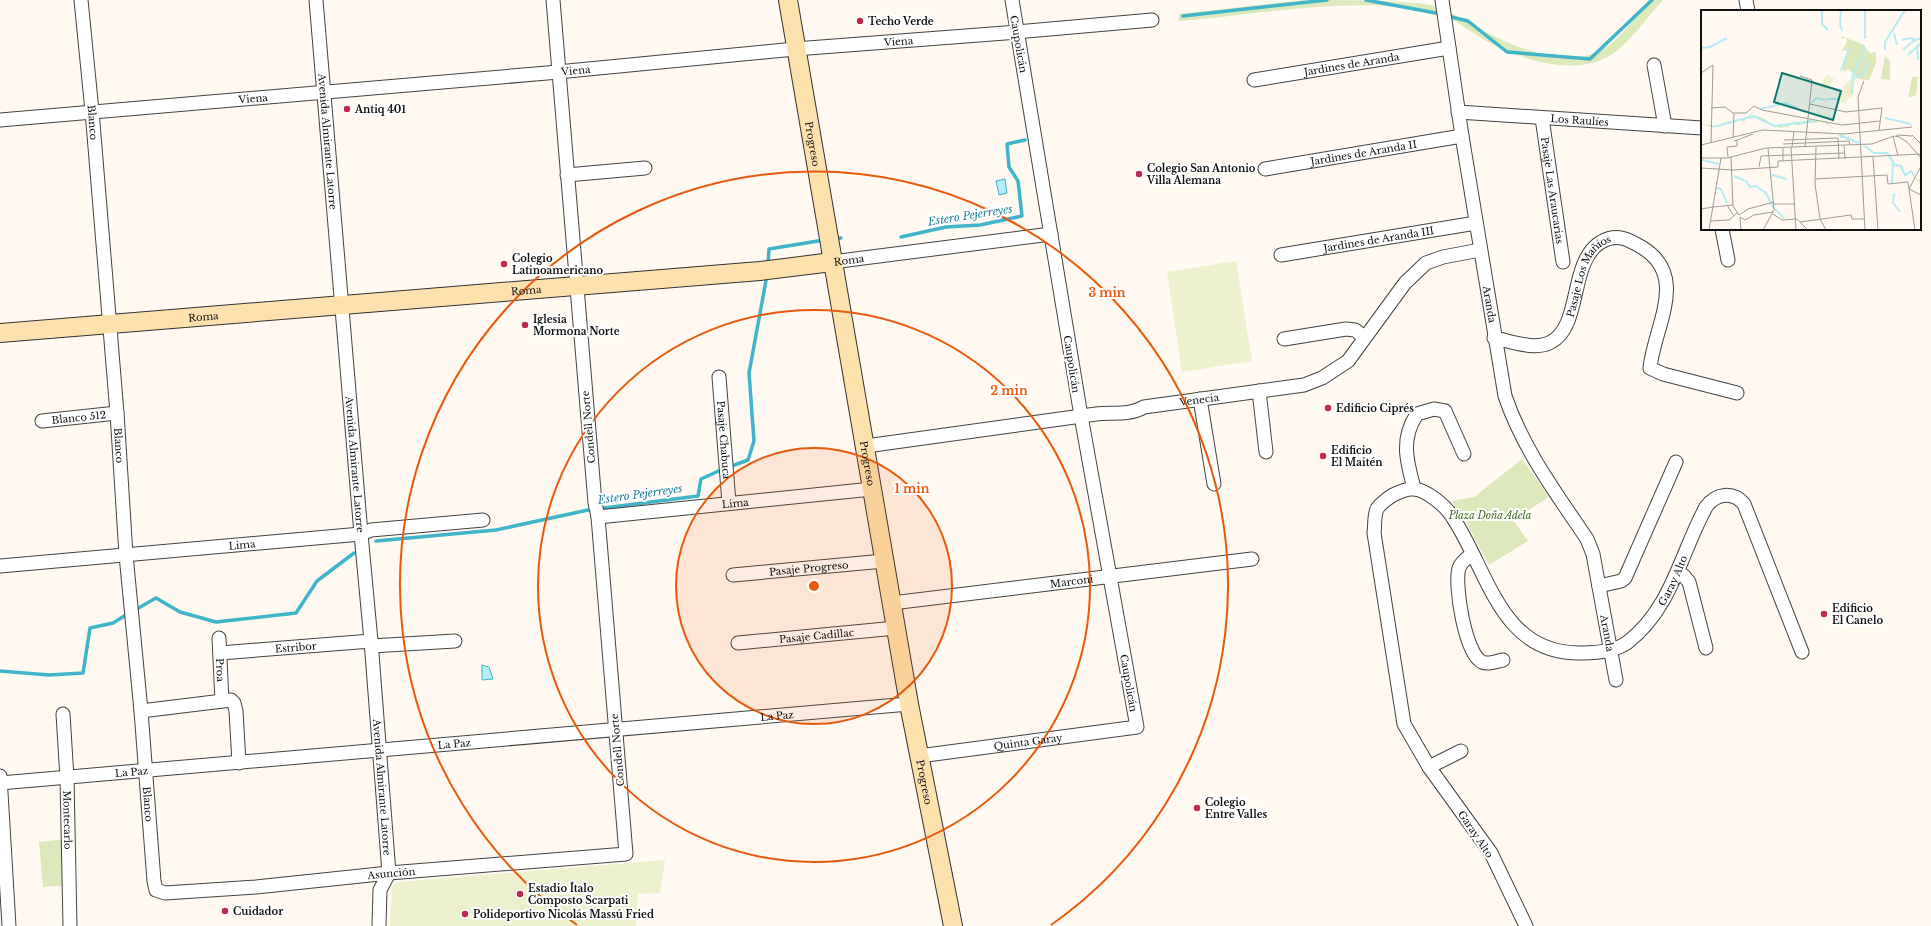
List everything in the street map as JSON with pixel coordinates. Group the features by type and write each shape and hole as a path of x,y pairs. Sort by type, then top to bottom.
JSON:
{"street":[{"name":"Blanco","path":"82,0 117,413 126,555 141,711 154,882 156,890"},
{"name":"Avenida Almirante Latorre","path":"316,0 389,873"},
{"name":"Condell Norte","path":"553,0 626,854"},
{"name":"Progreso","path":"788,0 795,49 866,446 884,562 909,704 953,926"},
{"name":"Caupolicán","path":"1012,0 1081,416 1137,727"},
{"path":"1746,0 1748,10"},
{"name":"Aranda","path":"1442,3 1504,396 1511,415 1532,457 1586,539 1593,554 1616,680"},
{"name":"Viena","path":"0,120 558,72 795,49 1152,20"},
{"name":"Jardines de Aranda","path":"1254,80 1449,48"},
{"path":"1654,65 1665,126"},
{"name":"Los Raulíes","path":"1458,112 1701,128"},
{"name":"Pasaje Las Araucarias","path":"1542,118 1563,262"},
{"name":"Jardines de Aranda II","path":"1265,168 1462,136"},
{"path":"567,175 645,168"},
{"name":"Jardines de Aranda III","path":"1281,255 1476,223"},
{"path":"1722,230 1728,260"},
{"name":"Roma","path":"0,333 760,271 831,256 1051,234"},
{"name":"Pasaje Los Mañíos","path":"1494,338 1534,346 1550,343 1560,335 1566,324 1586,255 1595,246 1606,239 1624,238 1650,252 1659,262 1664,272 1667,284 1667,298 1651,358 1650,368 1663,374 1737,393"},
{"name":"Venecia","path":"866,446 1081,416 1107,413 1117,414 1138,411 1144,407 1304,385 1322,378 1348,361 1364,337 1405,283 1426,263 1443,257 1480,250"},
{"path":"1284,339 1346,329 1355,330 1364,337"},
{"name":"Pasaje Chabuca","path":"719,377 729,503"},
{"path":"1259,391 1266,452"},
{"path":"1200,399 1214,484"},
{"path":"1414,488 1406,447 1411,426 1417,414 1434,409 1445,411 1464,454"},
{"name":"Blanco 512","path":"42,421 117,413"},
{"path":"1600,586 1621,581 1629,572 1676,462"},
{"name":"Lima","path":"596,511 729,503 872,488"},
{"name":"Garay Alto","path":"1526,926 1491,853 1429,767 1404,724 1374,533 1377,509 1390,497 1403,490 1414,488 1440,502 1453,517 1504,612 1521,633 1544,646 1570,653 1592,653 1610,650 1627,643 1645,626 1661,606 1678,572 1703,513 1710,501 1717,497 1729,495 1739,498 1744,504 1802,652"},
{"name":"Lima","path":"0,566 361,534 371,530 482,520"},
{"path":"1472,554 1462,562 1459,573 1460,597 1468,642 1472,651 1480,662 1485,663 1503,660"},
{"name":"Marconi","path":"892,603 1252,559"},
{"name":"Pasaje Progreso","path":"733,576 884,562"},
{"path":"1678,572 1689,582 1706,648"},
{"name":"Pasaje Cadillac","path":"738,643 896,628"},
{"name":"Proa","path":"219,638 220,653 239,763"},
{"name":"Estribor","path":"220,653 371,644 455,641"},
{"path":"141,711 228,702"},
{"name":"La Paz","path":"0,783 616,731 909,704"},
{"name":"Montecarlo","path":"63,714 67,778 70,926"},
{"name":"Quinta Garay","path":"919,756 1137,727"},
{"path":"1429,767 1461,751"},
{"path":"0,776 9,926"},
{"name":"Asunción","path":"156,890 165,893 256,887 389,873 626,854"},
{"path":"379,926 380,890 389,873"}],"green space":[{"path":"1303,0 1386,1 1432,5 1448,11 1504,41 1530,51 1544,55 1573,57 1587,56 1607,47 1620,35 1651,0 1663,0 1633,35 1614,53 1600,60 1584,65 1568,66 1535,61 1519,56 1490,43 1443,15 1410,7 1349,5 1292,9 1179,21 1179,14"},
{"path":"1236,261 1252,361 1182,372 1167,272"},
{"name":"Plaza Doña Adela","path":"1522,459 1549,497 1513,520 1528,541 1489,565 1467,524 1452,501 1474,497"},
{"path":"68,839 72,885 43,887 39,842"},
{"name":"Estadio Ítalo Composto Scarpati","path":"665,860 660,893 638,894 636,926 390,926 392,887 397,882"}],"water":[{"path":"1005,179 1007,193 999,195 996,181"},
{"path":"482,665 489,667 493,679 482,680"}],"waterway":[{"name":"Estero Pejerreyes","path":"1183,16 1327,0"},
{"name":"Estero Pejerreyes","path":"1366,0 1441,14"},
{"name":"Estero Pejerreyes","path":"1447,16 1468,21 1507,52 1590,59 1652,0"},
{"name":"Estero Pejerreyes","path":"901,237 946,227 980,225 1022,216 1018,181 1009,167 1007,144 1025,140"},
{"name":"Estero Pejerreyes","path":"834,239 841,238"},
{"name":"Estero Pejerreyes","path":"768,265 769,249 824,240"},
{"name":"Estero Pejerreyes","path":"729,467 748,460 754,441 749,373 767,275"},
{"name":"Estero Pejerreyes","path":"376,541 496,530 588,510 698,496 701,479 723,469"},
{"name":"Estero Pejerreyes","path":"135,610 156,598 180,612 216,622 296,613 317,581 354,553"},
{"name":"Estero Pejerreyes","path":"0,671 49,675 83,673 90,628 113,623 129,613"}],"place":[{"name":"Techo Verde","path":"860,21"},
{"name":"Antiq 401","path":"347,109"},
{"name":"Colegio San Antonio Villa Alemana","path":"1139,174"},
{"name":"Colegio Latinoamericano","path":"504,264"},
{"name":"Iglesia Mormona Norte","path":"525,325"},
{"name":"Edificio Ciprés","path":"1328,408"},
{"name":"Edificio El Maitén","path":"1323,456"},
{"name":"Edificio El Canelo","path":"1824,614"},
{"name":"Colegio Entre Valles","path":"1197,808"},
{"name":"Estadio Ítalo Composto Scarpati","path":"520,894"},
{"name":"Cuidador","path":"225,911"},
{"name":"Polideportivo Nicolás Massú Fried","path":"465,914"}]}
